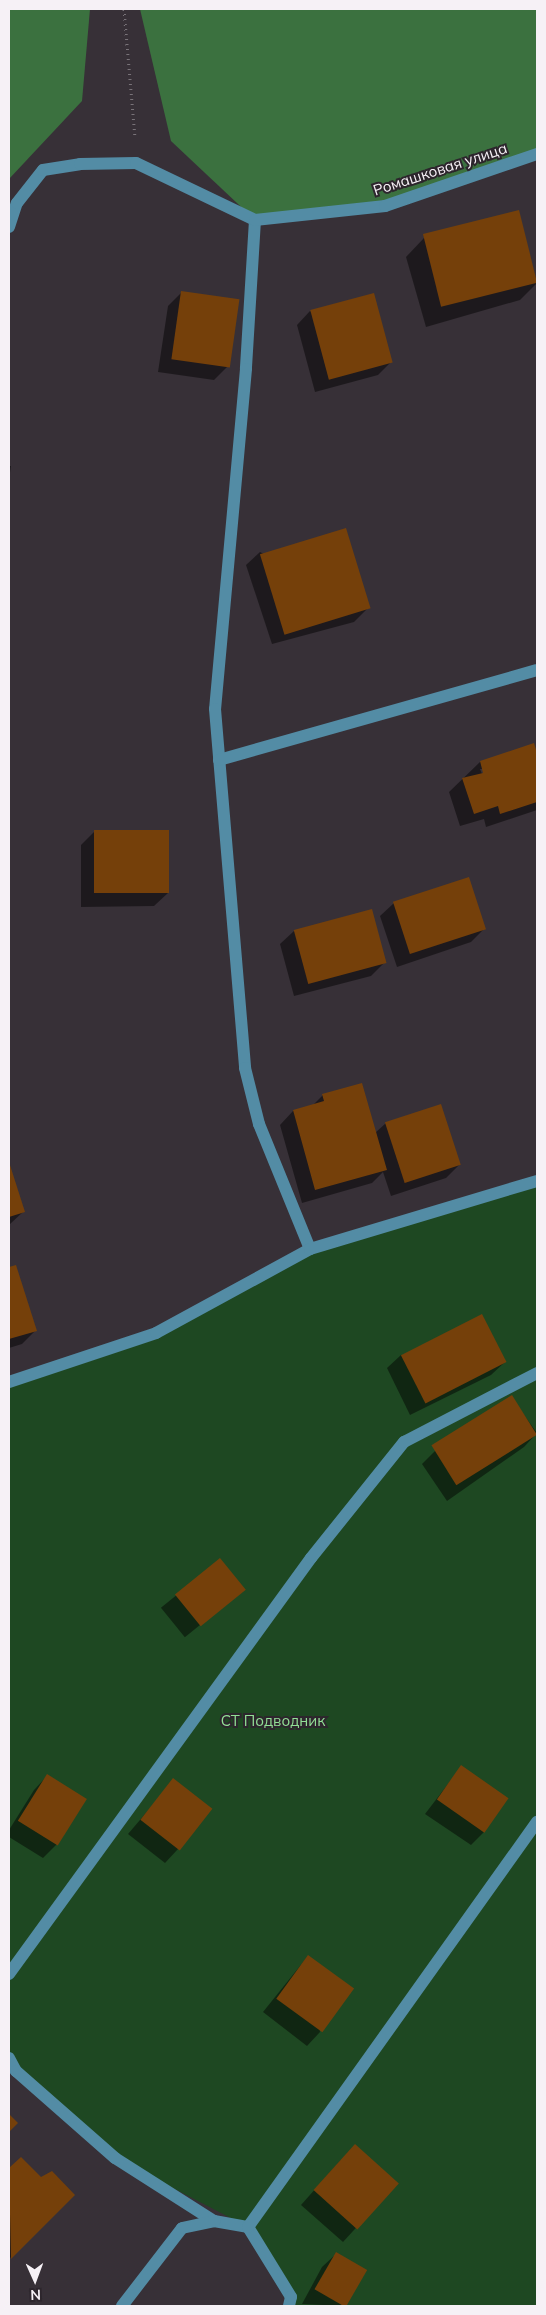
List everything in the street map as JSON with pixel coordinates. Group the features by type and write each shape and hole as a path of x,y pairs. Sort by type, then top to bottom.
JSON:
{"lane":[{"name":"Ромашковая улица","path":"255,220 385,206 537,154"},
{"path":"9,227 17,203 43,170 80,164 136,163 255,220 246,369 215,709 245,1068 259,1124 310,1249"},
{"path":"219,760 537,670"},
{"path":"9,1382 156,1333 310,1249 537,1181"},
{"path":"9,1974 311,1558 404,1442 537,1373"},
{"path":"248,2227 537,1822"},
{"path":"9,2058 16,2071 115,2158 214,2221"},
{"path":"122,2306 182,2228 214,2221 248,2227 290,2297 289,2306"}],"path":[{"path":"124,9 136,163"}],"green space":[{"path":"9,9 90,9 82,101 9,179"},
{"path":"140,9 537,9 537,154 385,206 255,220 171,141"},
{"name":"СТ Подводник","path":"537,1181 537,2306 289,2306 248,2227 115,2158 9,2060 9,1382 156,1333 310,1249"}],"building":[{"path":"519,210 537,283 441,307 423,234"},
{"path":"181,291 239,299 230,368 171,359"},
{"path":"374,293 393,363 329,380 310,310"},
{"path":"346,528 371,608 284,635 260,554"},
{"path":"534,743 537,753 537,802 500,814 498,806 474,814 462,778 483,773 480,761"},
{"path":"94,830 169,830 169,893 94,893"},
{"path":"469,877 486,929 410,954 393,902"},
{"path":"372,909 386,963 308,984 294,930"},
{"path":"362,1083 387,1170 315,1190 293,1110 324,1101 322,1094"},
{"path":"441,1104 461,1165 405,1183 385,1122"},
{"path":"9,1162 25,1212 9,1217"},
{"path":"16,1265 37,1331 9,1339 9,1267"},
{"path":"482,1314 507,1362 425,1403 401,1355"},
{"path":"512,1395 537,1435 456,1485 431,1445"},
{"path":"220,1558 246,1590 201,1626 175,1595"},
{"path":"461,1765 509,1798 484,1833 437,1799"},
{"path":"47,1774 87,1799 58,1846 18,1821"},
{"path":"173,1778 212,1809 180,1851 140,1820"},
{"path":"308,1955 354,1989 322,2032 276,1999"},
{"path":"9,2114 18,2123 9,2132"},
{"path":"355,2144 399,2183 357,2230 314,2190"},
{"path":"21,2157 41,2177 52,2171 75,2195 11,2259 9,2168"},
{"path":"336,2252 367,2270 346,2306 314,2289"}]}
